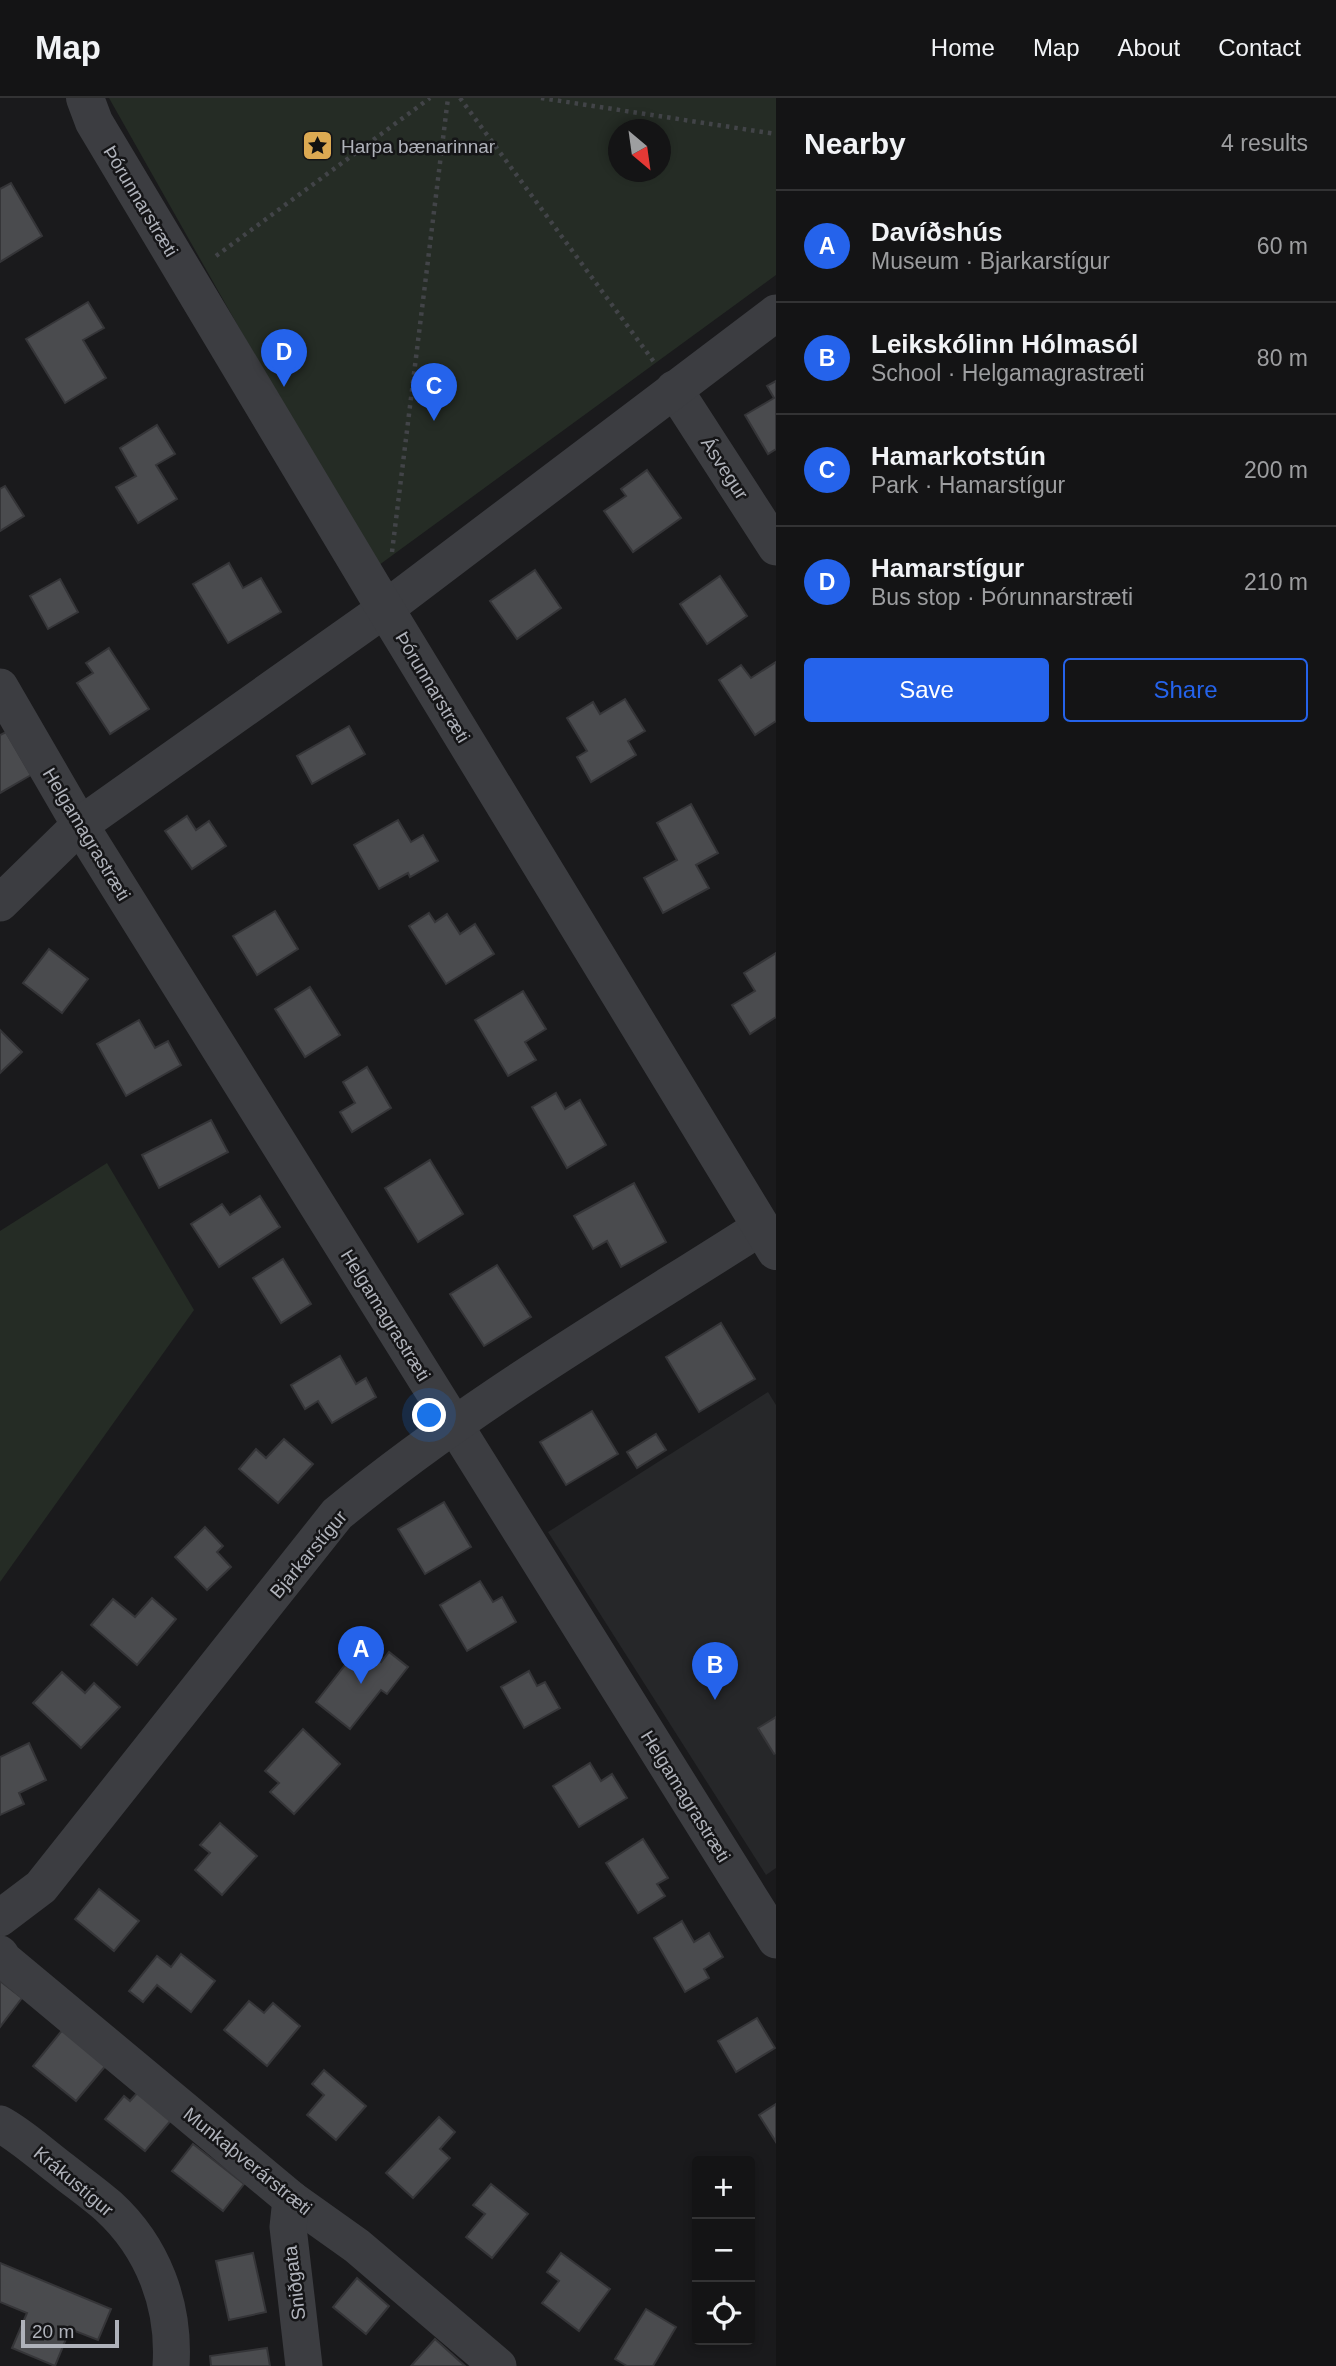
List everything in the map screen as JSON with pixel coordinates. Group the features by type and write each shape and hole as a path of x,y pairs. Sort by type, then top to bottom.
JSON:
{"street":[{"name":"Þórunnarstræti","path":"64,98 89,110 386,609 769,1239"},
{"path":"0,903 79,825 386,609 776,313"},
{"name":"Ásvegur","path":"674,390 776,547"},
{"name":"Helgamagrastræti","path":"0,687 79,825 776,1940"},
{"name":"Bjarkarstígur","path":"0,1918 41,1887 337,1514 454,1423 769,1239"},
{"name":"Munkaþverárstræti","path":"0,1954 291,2199 357,2246 498,2366"},
{"name":"Krákustígur","path":"0,2124 108,2207 137,2239 169,2307 173,2342 171,2366"},
{"name":"Sniðgata","path":"291,2199 288,2227 304,2366"}],"path":[{"path":"187,277 430,98"},
{"path":"392,554 448,98"},
{"path":"460,98 674,390"},
{"path":"541,98 776,134"}],"shaded area":[{"path":"109,98 776,98 776,275 375,568"},
{"path":"107,1163 194,1310 0,1582 0,1231"},
{"path":"768,1392 776,1405 776,1868 766,1875 548,1532"}],"building":[{"path":"11,183 42,236 0,262 0,189"},
{"path":"88,302 104,328 83,340 106,378 65,403 26,339"},
{"path":"776,381 776,449 768,454 745,415 774,398 767,386"},
{"path":"157,425 175,454 156,465 177,499 138,523 116,487 136,476 120,448"},
{"path":"647,470 681,518 633,552 604,511 626,496 621,489"},
{"path":"5,486 24,516 0,531 0,489"},
{"path":"229,563 243,588 261,578 281,612 228,643 193,584"},
{"path":"535,570 561,608 517,639 490,601"},
{"path":"720,576 747,616 707,644 680,604"},
{"path":"60,579 78,612 48,629 30,596"},
{"path":"109,648 149,709 110,734 77,683 93,673 86,663"},
{"path":"776,662 776,721 755,735 719,680 741,665 751,678"},
{"path":"625,699 645,731 628,741 636,755 591,782 577,757 587,751 567,718 593,702 600,714"},
{"path":"349,726 365,754 312,784 297,756"},
{"path":"6,732 31,775 0,793 0,735"},
{"path":"691,804 718,853 696,865 709,888 663,913 644,878 677,860 657,823"},
{"path":"187,816 196,830 209,821 226,846 192,869 165,831"},
{"path":"398,820 411,842 423,835 438,861 410,877 408,873 379,889 354,845"},
{"path":"275,911 298,949 257,975 233,936"},
{"path":"429,913 435,922 447,914 460,934 475,924 494,954 446,984 409,926"},
{"path":"49,949 88,979 62,1013 23,983"},
{"path":"776,953 776,1017 750,1034 732,1005 755,991 744,973"},
{"path":"310,987 340,1035 305,1057 275,1009"},
{"path":"523,991 546,1029 525,1042 536,1060 508,1076 475,1020"},
{"path":"139,1020 155,1048 168,1041 181,1065 126,1096 97,1044"},
{"path":"0,1030 22,1052 0,1073"},
{"path":"367,1067 391,1108 352,1132 340,1112 355,1103 343,1082"},
{"path":"556,1093 565,1109 580,1100 606,1145 567,1168 532,1107"},
{"path":"211,1120 228,1152 159,1188 142,1155"},
{"path":"430,1160 463,1214 418,1242 385,1188"},
{"path":"634,1183 666,1242 621,1267 607,1241 593,1249 574,1216"},
{"path":"260,1196 280,1227 219,1267 191,1224 222,1204 230,1215"},
{"path":"283,1259 311,1304 281,1323 253,1278"},
{"path":"497,1265 531,1317 484,1346 450,1294"},
{"path":"721,1323 755,1379 699,1412 666,1357"},
{"path":"340,1356 356,1384 366,1378 376,1397 332,1423 318,1401 305,1409 291,1385"},
{"path":"592,1411 618,1454 566,1485 540,1442"},
{"path":"656,1434 666,1450 637,1468 627,1452"},
{"path":"284,1439 313,1464 278,1503 239,1469 256,1449 266,1458"},
{"path":"444,1502 471,1547 425,1574 398,1529"},
{"path":"205,1527 223,1546 217,1552 231,1567 207,1590 175,1557"},
{"path":"480,1581 493,1602 502,1597 516,1622 467,1651 440,1605"},
{"path":"152,1598 176,1619 137,1665 91,1625 113,1599 135,1617"},
{"path":"360,1646 381,1662 389,1652 408,1667 387,1694 381,1690 350,1729 316,1702"},
{"path":"529,1671 537,1686 545,1682 560,1708 524,1728 501,1687"},
{"path":"62,1672 85,1693 94,1683 120,1707 81,1748 33,1703"},
{"path":"776,1717 776,1753 774,1754 758,1728"},
{"path":"303,1729 340,1764 294,1814 270,1792 279,1783 265,1771"},
{"path":"29,1743 46,1780 19,1793 24,1804 0,1815 0,1757"},
{"path":"590,1763 601,1781 612,1774 627,1798 579,1827 553,1786"},
{"path":"220,1823 257,1856 222,1895 195,1870 210,1853 200,1845"},
{"path":"643,1839 668,1878 657,1884 665,1896 638,1913 606,1863"},
{"path":"99,1889 139,1921 114,1951 75,1919"},
{"path":"682,1921 694,1942 709,1933 723,1957 704,1969 709,1978 685,1992 654,1938"},
{"path":"181,1954 215,1981 191,2012 157,1985 143,2002 129,1991 157,1956 171,1967"},
{"path":"0,1981 22,1998 0,2027"},
{"path":"249,2001 264,2013 273,2003 300,2026 267,2066 224,2030"},
{"path":"757,2018 775,2048 736,2072 718,2041"},
{"path":"64,2028 107,2064 76,2101 33,2066"},
{"path":"324,2070 366,2106 336,2140 307,2115 324,2095 312,2084"},
{"path":"139,2091 172,2119 145,2151 105,2119 124,2096 130,2101"},
{"path":"776,2104 776,2142 759,2115"},
{"path":"439,2117 455,2132 440,2149 450,2158 413,2198 386,2173"},
{"path":"193,2144 244,2184 223,2211 172,2171"},
{"path":"491,2184 528,2214 492,2258 466,2237 485,2214 473,2205"},
{"path":"253,2253 266,2312 229,2320 216,2261"},
{"path":"561,2253 610,2289 579,2331 542,2303 559,2281 547,2272"},
{"path":"0,2263 111,2309 98,2340 70,2329 55,2366 12,2348 27,2313 0,2302"},
{"path":"357,2278 389,2306 366,2334 333,2307"},
{"path":"646,2309 676,2327 653,2366 627,2366 615,2359"},
{"path":"435,2339 465,2366 411,2366"},
{"path":"267,2348 270,2366 211,2366 210,2356"}],"place":[{"name":"Harpa bænarinnar","path":"318,146"},
{"name":"Hamarstígur","path":"284,387"},
{"name":"Hamarkotstún","path":"434,421"},
{"name":"Davíðshús","path":"361,1684"},
{"name":"Leikskólinn Hólmasól","path":"715,1700"}]}
